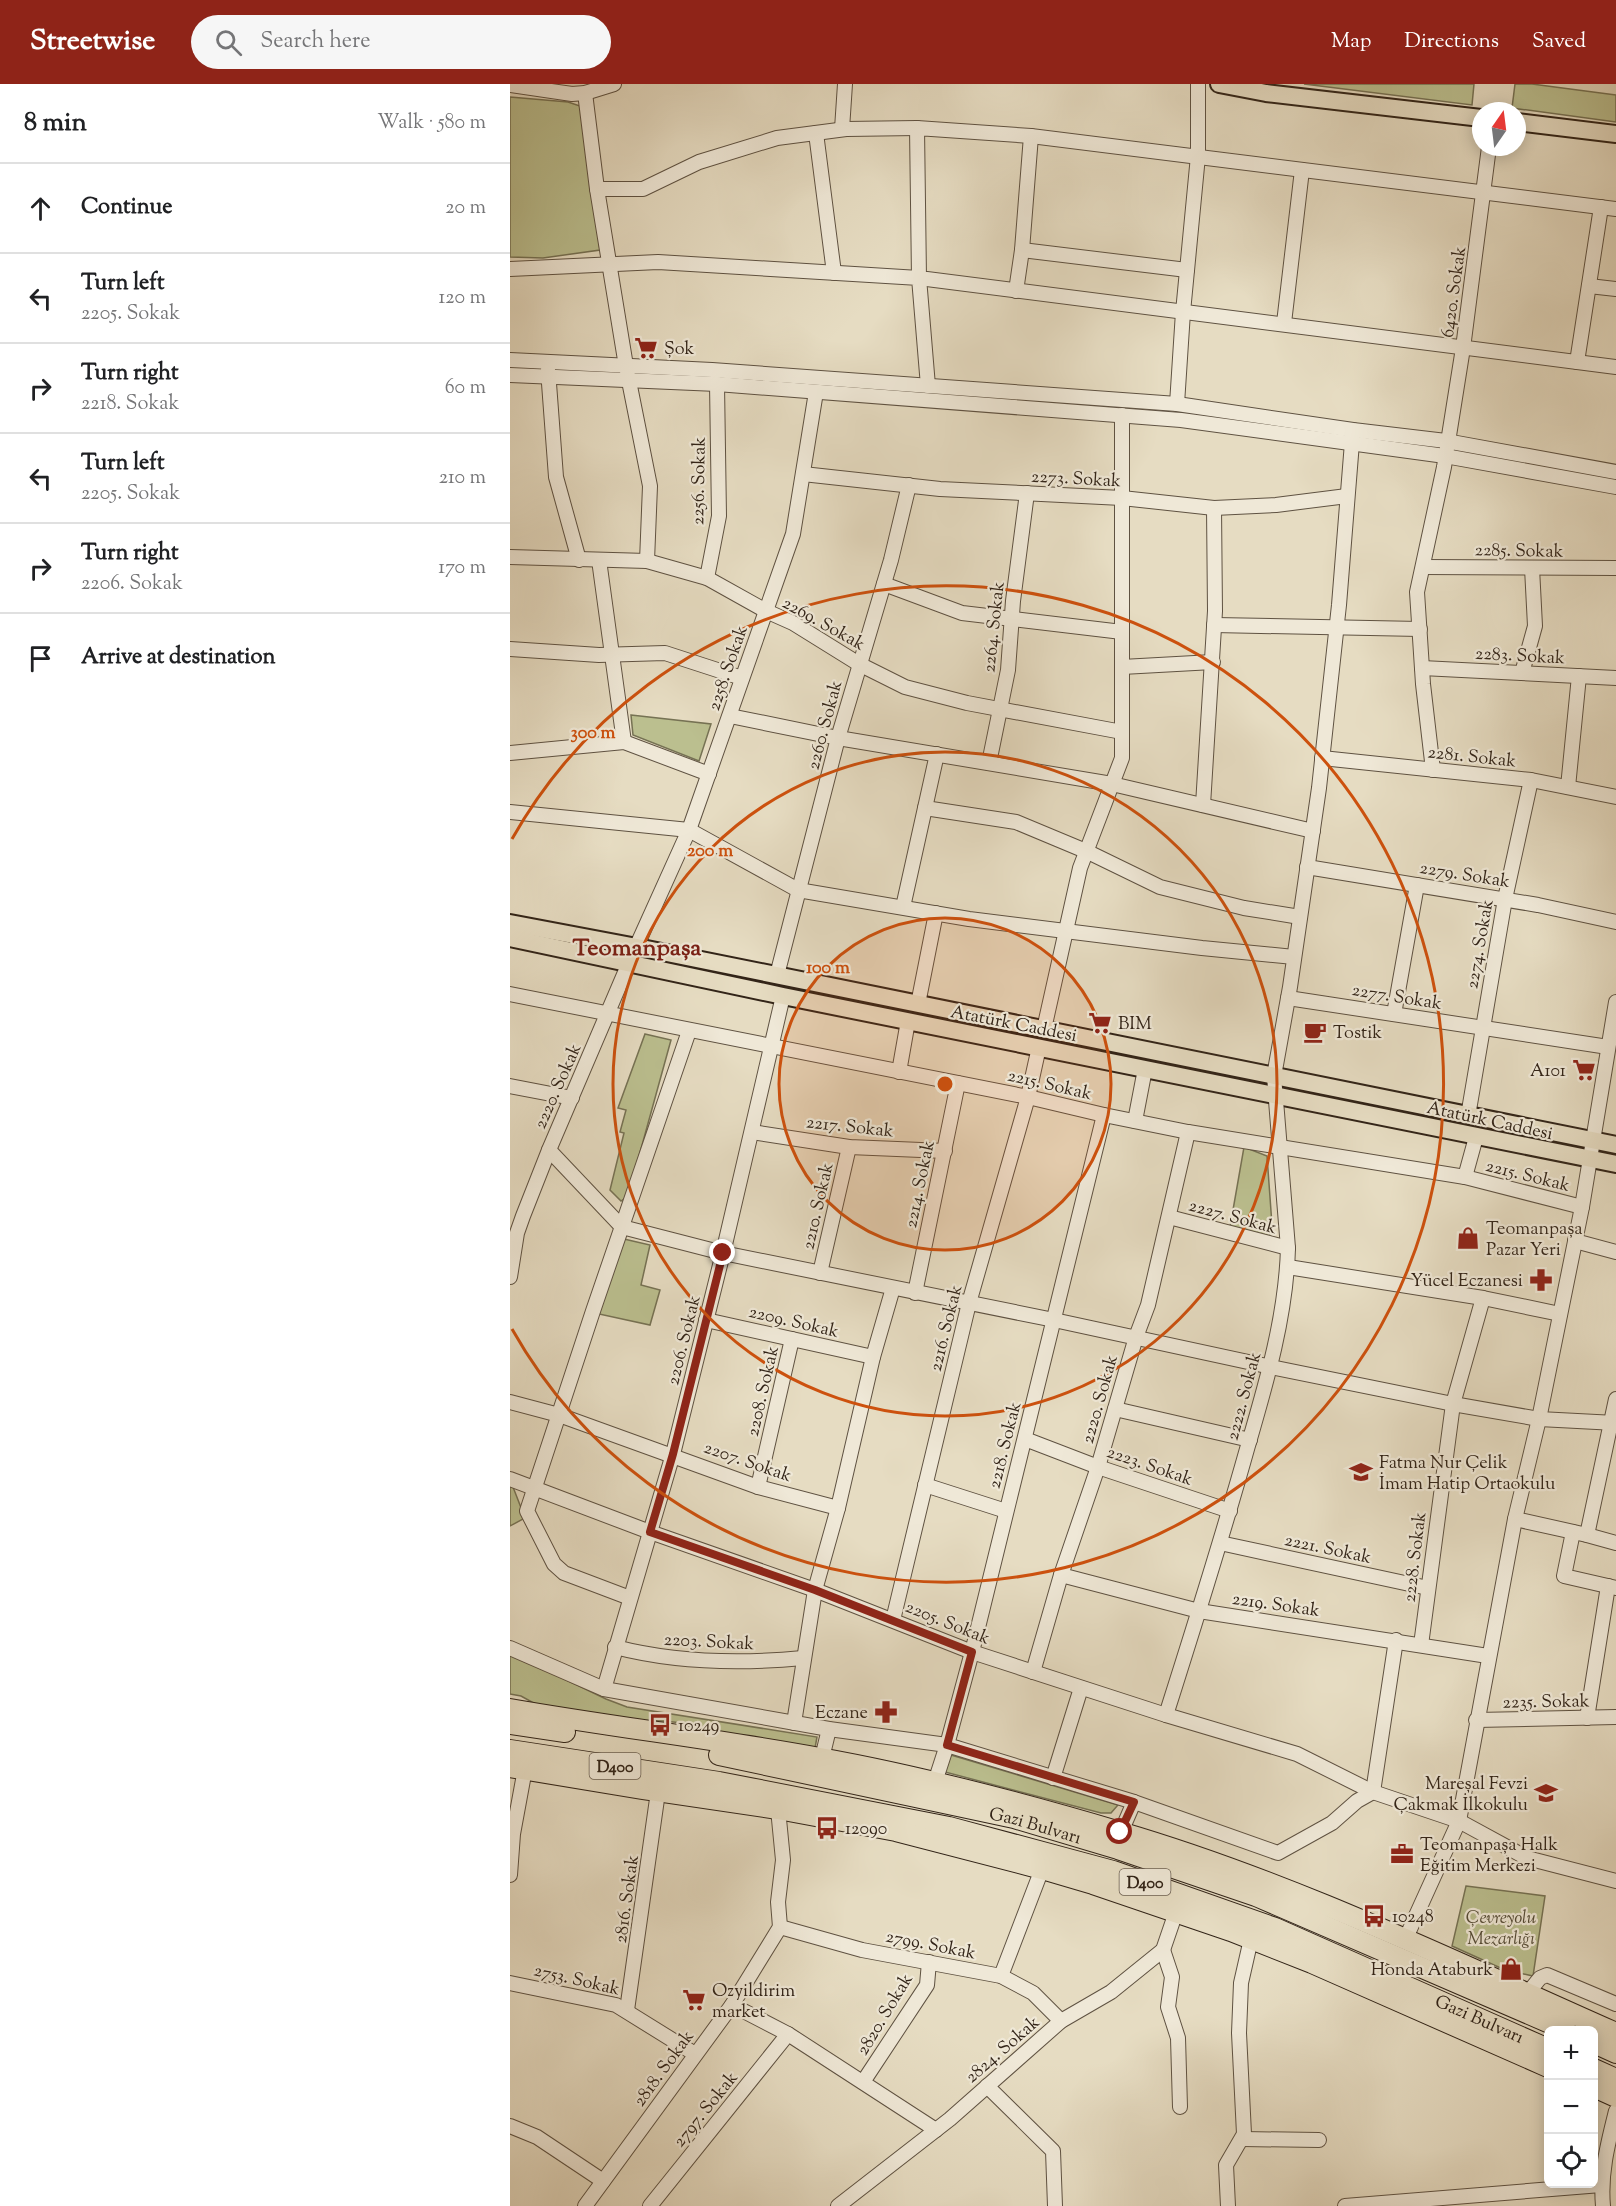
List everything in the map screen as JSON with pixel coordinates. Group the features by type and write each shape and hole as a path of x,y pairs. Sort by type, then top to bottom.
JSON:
{"highway":[{"path":"510,1709 822,1758 935,1782 1120,1832 1201,1859 1331,1908 1616,2033"},
{"name":"Gazi Bulvarı","path":"510,1724 739,1758 1014,1818 1118,1849 1256,1896 1555,2026"},
{"path":"629,1727 672,1748 721,1742"},
{"name":"Gazi Bulvarı","path":"510,1750 720,1782 949,1827 1113,1871 1275,1928 1544,2047"},
{"path":"518,1768 658,1792 778,1809 896,1831 1042,1869 1093,1884 1251,1939 1312,1963 1544,2065"},
{"path":"658,1792 720,1782 778,1809"},
{"path":"1598,2045 1616,2053"},
{"path":"1598,2071 1616,2079"},
{"path":"1598,2089 1616,2097"}],"main road":[{"path":"1219,84 1266,93 1472,117"},
{"path":"1526,123 1616,134"},
{"name":"Atatürk Caddesi","path":"510,923 1616,1145"},
{"name":"Atatürk Caddesi","path":"510,939 1616,1164"}],"street":[{"path":"510,85 572,94 585,93 614,84"},
{"path":"842,129 845,84"},
{"path":"1177,404 1198,156 1198,84"},
{"path":"585,93 597,189 627,373 650,486 647,561"},
{"path":"597,189 643,189 699,162 777,138 842,129 916,128 1031,136 1616,209"},
{"path":"916,128 919,278 928,386"},
{"path":"816,133 834,273"},
{"path":"1016,291 1022,250 1031,136"},
{"name":"6420. Sokak","path":"1433,770 1422,668 1417,592 1445,456 1463,348 1488,156"},
{"path":"1284,323 1302,170"},
{"path":"1577,362 1601,207"},
{"path":"1022,250 1187,270"},
{"path":"510,269 658,262 919,278 1616,367"},
{"path":"1588,286 1616,289"},
{"path":"510,360 548,362 717,384 1122,415 1352,437 1446,441 1616,472"},
{"path":"548,362 547,376 556,477 579,560"},
{"path":"510,375 547,376 712,370 1177,404 1616,487"},
{"name":"2256. Sokak","path":"708,578 719,516 717,384"},
{"name":"2258. Sokak","path":"637,947 689,830 793,534 816,392"},
{"path":"1044,1029 1080,868 1122,758 1122,415"},
{"name":"2222. Sokak","path":"1166,1715 1230,1511 1271,1367 1288,1267 1274,1076 1288,998 1322,758 1337,628 1352,437"},
{"name":"2273. Sokak","path":"803,474 909,485 1122,498 1214,508 1276,505 1347,496"},
{"name":"2260. Sokak","path":"777,975 838,738 884,584 909,485"},
{"name":"2264. Sokak","path":"989,763 1008,670 1026,493"},
{"path":"1203,805 1213,662 1214,508"},
{"name":"2269. Sokak","path":"510,557 647,561 708,578 766,611 793,623 859,664 905,687 1000,710 1122,732"},
{"path":"599,560 610,654 624,742"},
{"name":"2285. Sokak","path":"1423,567 1616,568"},
{"path":"1522,673 1535,626 1532,568"},
{"path":"884,584 962,613 1122,632"},
{"path":"1214,625 1419,629"},
{"path":"510,649 610,654 665,652 742,678"},
{"path":"1122,667 1213,662"},
{"name":"2283. Sokak","path":"1422,668 1616,678"},
{"path":"1568,787 1579,676"},
{"path":"730,716 838,738 1112,784 1313,831"},
{"path":"510,753 624,742 709,774"},
{"path":"903,907 938,754"},
{"name":"2281. Sokak","path":"1322,758 1531,780 1616,797"},
{"name":"2274. Sokak","path":"1468,1116 1505,899 1531,780"},
{"path":"925,808 1016,822 1088,852 1160,887 1244,908 1300,917"},
{"path":"510,812 689,830 798,890 969,919 1294,957"},
{"name":"2279. Sokak","path":"1307,867 1505,899 1616,922"},
{"path":"1394,1014 1417,885"},
{"path":"918,1004 936,913"},
{"name":"2220. Sokak","path":"510,1278 517,1233 549,1150 628,963 637,947"},
{"name":"2215. Sokak","path":"510,994 1029,1097 1188,1132 1465,1177 1582,1207"},
{"name":"2206. Sokak","path":"604,1689 673,1454 783,996"},
{"name":"2277. Sokak","path":"1288,998 1608,1047"},
{"path":"1405,1940 1459,1821 1515,1519 1539,1419 1582,1207 1616,1002"},
{"path":"899,1072 908,1021"},
{"path":"630,1598 564,1573 554,1564 527,1511 689,1030"},
{"name":"2216. Sokak","path":"893,1620 969,1303 1029,1097 1040,1047"},
{"path":"1135,1121 1145,1070"},
{"name":"2214. Sokak","path":"915,1293 958,1083"},
{"path":"510,1086 572,1098"},
{"name":"2218. Sokak","path":"935,1782 972,1652 1104,1115"},
{"name":"2217. Sokak","path":"752,1132 849,1147 945,1151"},
{"name":"2220. Sokak","path":"1033,1672 1061,1575 1098,1467 1136,1337 1148,1305 1188,1132"},
{"path":"1465,1177 1476,1137"},
{"name":"2210. Sokak","path":"820,1273 849,1147"},
{"path":"549,1150 622,1227 723,1253 1454,1404 1539,1419 1613,1422"},
{"name":"2227. Sokak","path":"1169,1217 1288,1248"},
{"path":"1575,1241 1616,1252"},
{"path":"1288,1267 1483,1298 1560,1314"},
{"path":"794,1723 815,1590 838,1508 873,1357 893,1288"},
{"name":"2228. Sokak","path":"1421,1645 1454,1404 1483,1298"},
{"name":"2209. Sokak","path":"706,1320 873,1357"},
{"name":"2208. Sokak","path":"758,1486 792,1339"},
{"path":"1587,1718 1612,1587 1564,1576 1580,1533 1613,1422 1616,1399"},
{"name":"2207. Sokak","path":"510,1402 559,1414 758,1486 838,1508"},
{"path":"1115,1409 1250,1440"},
{"name":"2223. Sokak","path":"1025,1439 1098,1467 1230,1511"},
{"name":"2205. Sokak","path":"510,1479 650,1532 815,1590 972,1652 1166,1715 1297,1754 1373,1792 1459,1821 1527,1858 1616,1881"},
{"path":"925,1485 1006,1511"},
{"path":"1515,1519 1580,1533 1616,1544"},
{"name":"2221. Sokak","path":"1220,1543 1428,1588"},
{"name":"2219. Sokak","path":"1061,1575 1199,1611 1488,1656"},
{"path":"510,1648 604,1689 829,1729 947,1745 1134,1802 1278,1853 1332,1823 1357,1801 1373,1792 1396,1640"},
{"name":"2203. Sokak","path":"615,1647 651,1656 711,1662 803,1658"},
{"path":"1053,1778 1081,1688"},
{"name":"2235. Sokak","path":"1476,1720 1616,1717"},
{"path":"822,1758 829,1729"},
{"path":"510,1874 518,1768"},
{"name":"2816. Sokak","path":"627,2010 658,1792"},
{"path":"1120,1832 1134,1802"},
{"path":"778,1809 783,1860 778,1902 780,1927"},
{"path":"1001,1976 1042,1869"},
{"path":"1176,1912 1163,1950 1172,1977 1168,2007 1178,2038 1180,2107"},
{"name":"2799. Sokak","path":"780,1927 862,1950 1001,1976 1033,1993 1061,2021"},
{"name":"2818. Sokak","path":"585,2206 732,2005 780,1927"},
{"path":"1228,2206 1226,2165 1243,2139 1239,2032 1241,1983 1251,1939"},
{"name":"2824. Sokak","path":"838,2206 936,2130 1061,2021 1112,1992 1163,1950"},
{"name":"2820. Sokak","path":"864,2082 927,1984 929,1962"},
{"path":"1527,1994 1540,1978 1547,1975 1616,2004"},
{"name":"2753. Sokak","path":"510,1983 616,2005 695,2054"},
{"path":"732,2005 788,2034 936,2130"},
{"name":"2797. Sokak","path":"650,2206 788,2034"},
{"path":"987,2086 1053,2151 1055,2206"},
{"path":"1603,2206 1601,2185 1606,2150 1616,2111"},
{"path":"510,2126 537,2137 603,2181"},
{"path":"1243,2139 1319,2140"},
{"path":"1345,2206 1431,2203 1601,2185"}],"green space":[{"path":"1304,84 1474,84 1472,105"},
{"path":"1515,84 1532,84 1616,95 1616,122 1526,110 1526,102 1513,102"},
{"path":"510,97 568,102 580,106 600,250 543,258 510,257"},
{"path":"631,715 711,724 699,761 633,735"},
{"path":"645,1034 671,1040 628,1196 621,1201 610,1190 624,1133 620,1132 626,1110 618,1108"},
{"path":"1244,1147 1267,1156 1272,1225 1269,1236 1230,1227"},
{"path":"624,1239 650,1245 641,1285 660,1290 650,1325 599,1314"},
{"path":"510,1486 513,1487 525,1518 510,1526"},
{"path":"510,1653 627,1707 817,1737 815,1748 698,1728 678,1722 645,1721 539,1706 521,1696 510,1694"},
{"path":"951,1755 1118,1805 1111,1813 1101,1813 945,1772"},
{"name":"Çevreyolu Mezarlığı","path":"1466,1886 1545,1896 1533,1976 1505,1970 1452,1946"}],"place":[{"name":"Şok","path":"646,348"},
{"name":"BIM","path":"1100,1023"},
{"name":"Tostik","path":"1315,1032"},
{"name":"A101","path":"1584,1070"},
{"name":"Teomanpaşa Pazar Yeri","path":"1468,1238"},
{"name":"Yücel Eczanesi","path":"1541,1280"},
{"name":"Fatma Nur Çelik İmam Hatip Ortaokulu","path":"1361,1472"},
{"name":"Eczane","path":"886,1712"},
{"name":"10249","path":"660,1725"},
{"name":"Mareşal Fevzi Çakmak İlkokulu","path":"1546,1793"},
{"name":"12090","path":"827,1828"},
{"name":"Teomanpaşa Halk Eğitim Merkezi","path":"1402,1854"},
{"name":"10248","path":"1374,1916"},
{"name":"Honda Ataburk","path":"1511,1969"},
{"name":"Ozyildirim market","path":"694,2000"}],"district":[{"name":"Teomanpaşa","path":"637,947"}],"route":[{"path":"723,1253 673,1454 650,1532 815,1590 972,1652 947,1745 1134,1802 1120,1832"}]}
